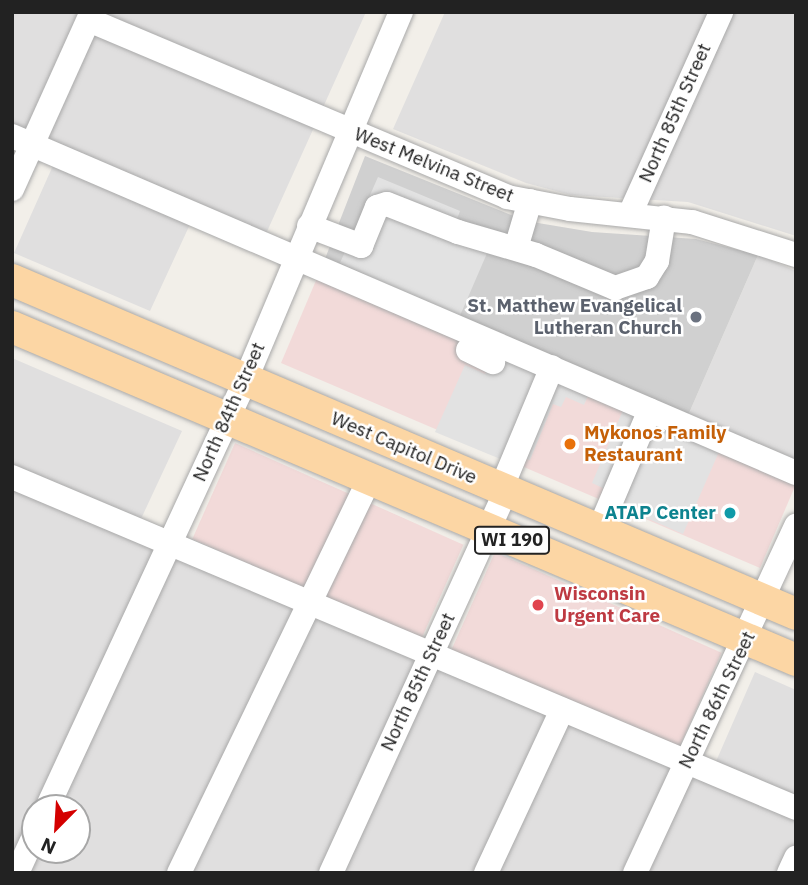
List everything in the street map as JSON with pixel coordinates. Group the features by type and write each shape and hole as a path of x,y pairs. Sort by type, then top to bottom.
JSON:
{"main road":[{"name":"West Capitol Drive","path":"12,280 786,609"},
{"name":"WI 190","path":"12,327 796,660"},
{"path":"108,368 125,361 227,389 245,381"},
{"path":"228,420 245,412 266,414 348,438 372,434"}],"street":[{"name":"North 84th Street","path":"53,794 228,420 401,12"},
{"name":"North 85th Street","path":"630,215 720,12"},
{"name":"West Melvina Street","path":"90,16 349,132 507,197 692,222 796,255"},
{"path":"12,189 22,140 90,16"},
{"path":"22,140 796,473"},
{"path":"516,248 530,201"},
{"path":"309,226 361,246 377,207 387,204 458,232 516,248 615,288 632,286 647,277 657,261 664,218"},
{"path":"468,350 494,362"},
{"name":"North 85th Street","path":"331,873 489,530 552,367"},
{"path":"598,530 650,410"},
{"path":"12,477 796,808"},
{"path":"179,873 369,480"},
{"name":"North 86th Street","path":"635,873 747,640 786,609 796,526"},
{"path":"486,873 562,710"},
{"path":"789,873 796,858"}],"shaded area":[{"path":"12,12 366,12 265,236 198,207 150,311 14,253 55,161 12,141"},
{"path":"445,12 796,12 796,236 688,202 571,195 526,183 393,129"},
{"path":"365,156 526,221 592,232 696,239 758,255 686,420 323,264"},
{"path":"378,177 460,211 455,224 488,251 459,318 340,263"},
{"path":"758,255 796,271 796,467 686,420"},
{"path":"323,264 796,484 760,568 281,363"},
{"path":"497,348 591,389 584,405 566,397 561,407 553,404 530,460 524,458 520,467 435,432 465,365 485,374"},
{"path":"12,358 182,431 140,521 192,539 714,766 755,672 796,690 796,873 12,873"},
{"path":"626,403 722,445 683,534 603,499 607,490 592,483"},
{"path":"235,443 463,545 421,641 192,539"},
{"path":"495,552 722,653 678,751 451,650"}],"place":[{"name":"St. Matthew Evangelical Lutheran Church","path":"696,317"},
{"name":"Mykonos Family Restaurant","path":"570,444"},
{"name":"ATAP Center","path":"730,513"},
{"name":"Wisconsin Urgent Care","path":"538,605"}]}
